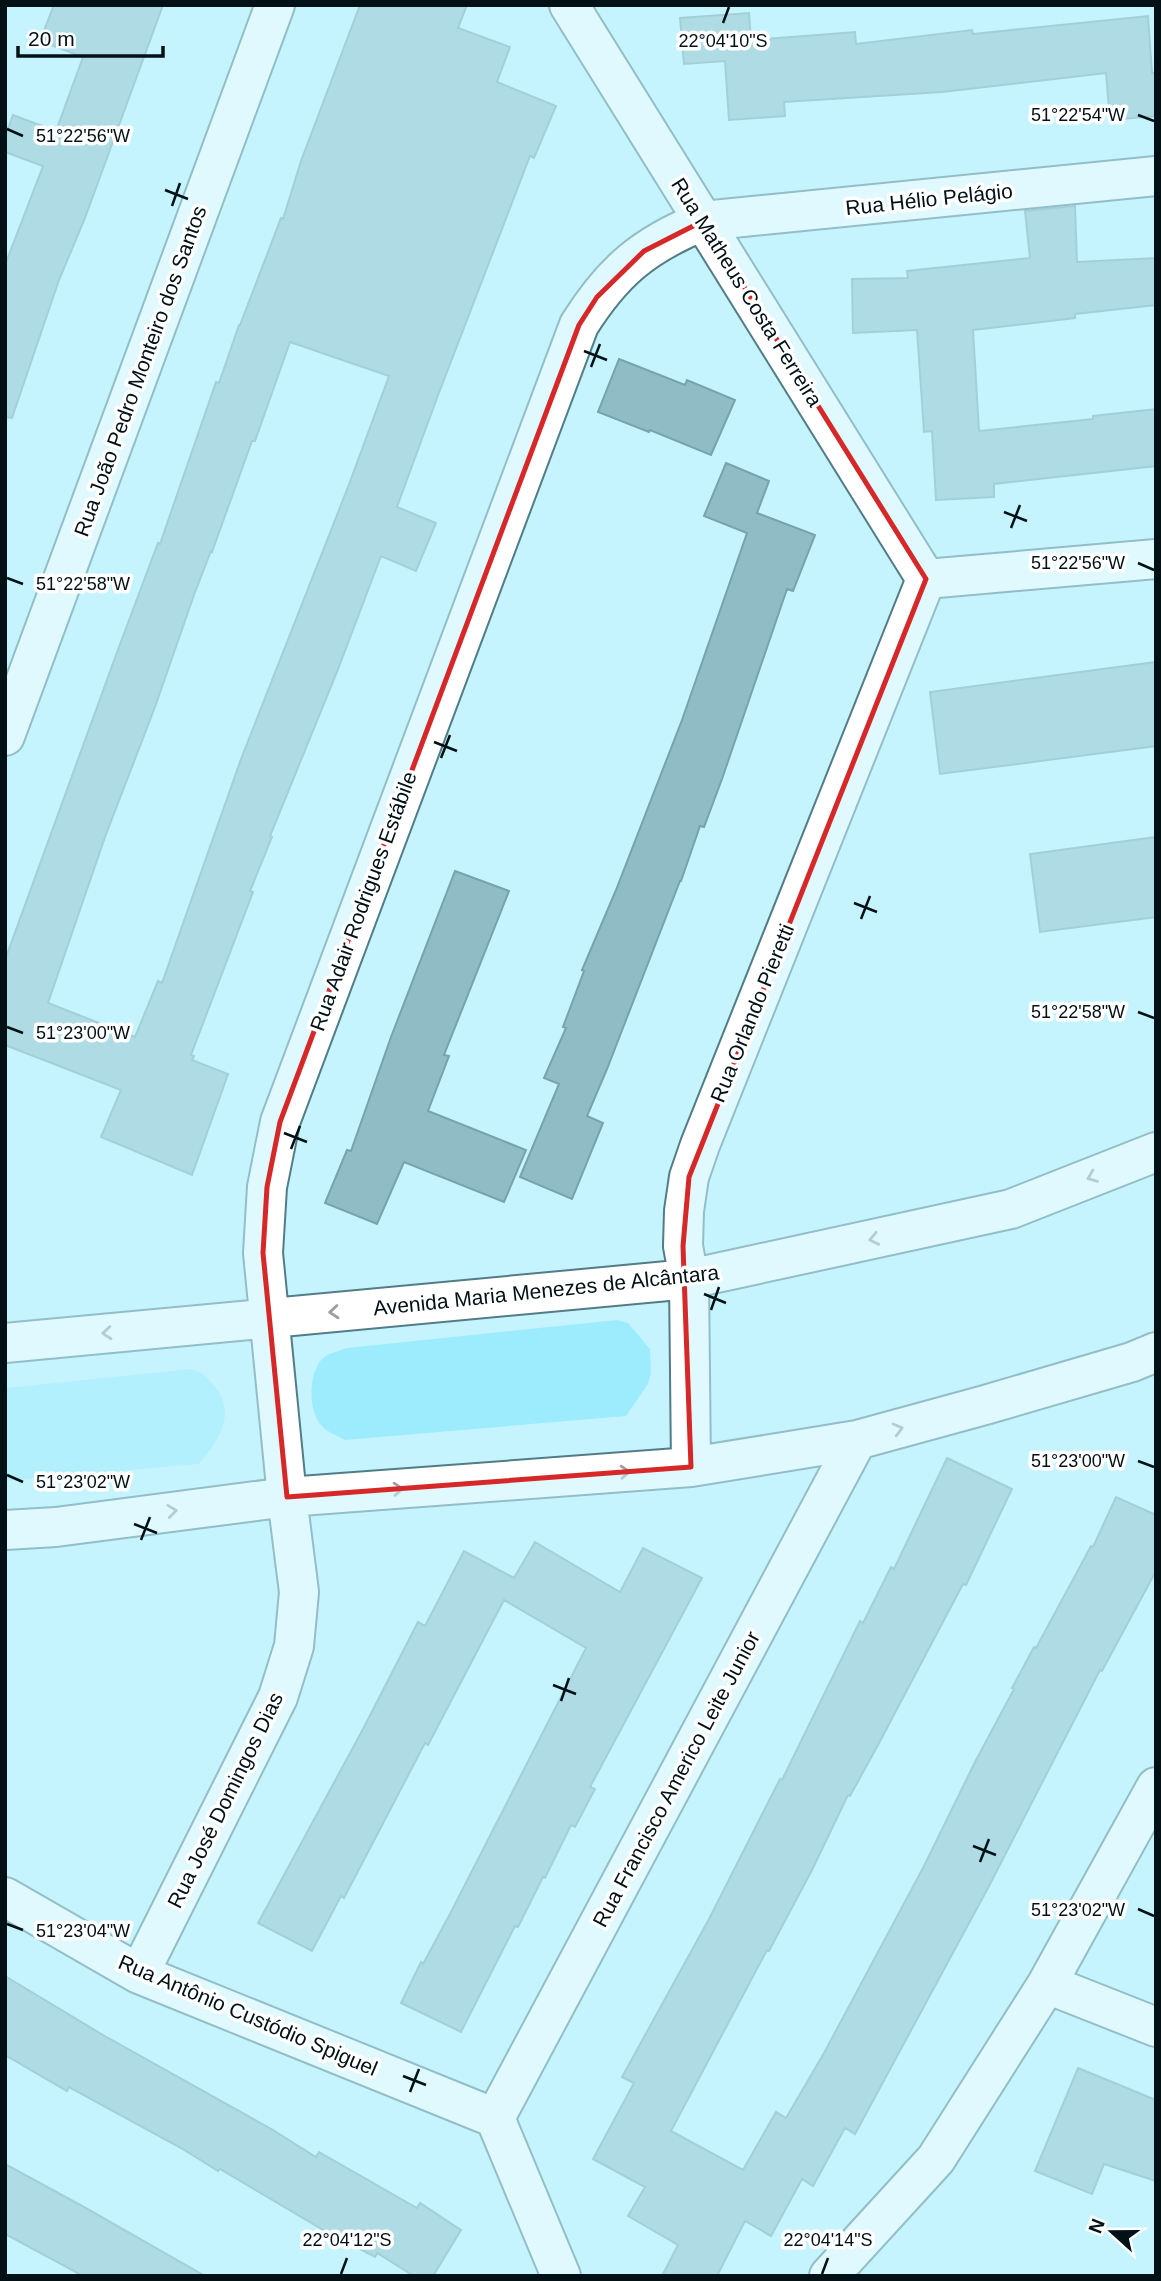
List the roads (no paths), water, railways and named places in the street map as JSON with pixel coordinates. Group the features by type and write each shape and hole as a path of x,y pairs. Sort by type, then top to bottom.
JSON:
{"street":[{"name":"Rua João Pedro Monteiro dos Santos","path":"5,736 275,5"},
{"name":"Rua Matheus Costa Ferreira","path":"569,5 926,579"},
{"name":"Rua Hélio Pelágio","path":"703,221 1156,176"},
{"name":"Rua Adair Rodrigues Estábile","path":"287,1497 263,1253 267,1187 280,1122 579,325 618,272 672,233 703,221"},
{"path":"926,579 1156,559"},
{"name":"Rua Orlando Pieretti","path":"691,1468 689,1279 683,1246 689,1177 926,579"},
{"name":"Avenida Maria Menezes de Alcântara","path":"5,1342 689,1279 1011,1209 1156,1152"},
{"path":"5,1530 56,1527 287,1497 691,1468 857,1440 1132,1362 1156,1352"},
{"name":"Rua Francisco Americo Leite Junior","path":"495,2118 857,1440"},
{"name":"Rua José Domingos Dias","path":"139,1974 278,1697 294,1646 299,1592 287,1497"},
{"path":"829,2276 936,2158 1047,1984 1156,1787"},
{"name":"Rua Antônio Custódio Spiguel","path":"5,1897 139,1974 495,2118"},
{"path":"1047,1984 1156,2027"},
{"path":"495,2118 561,2276"}]}
